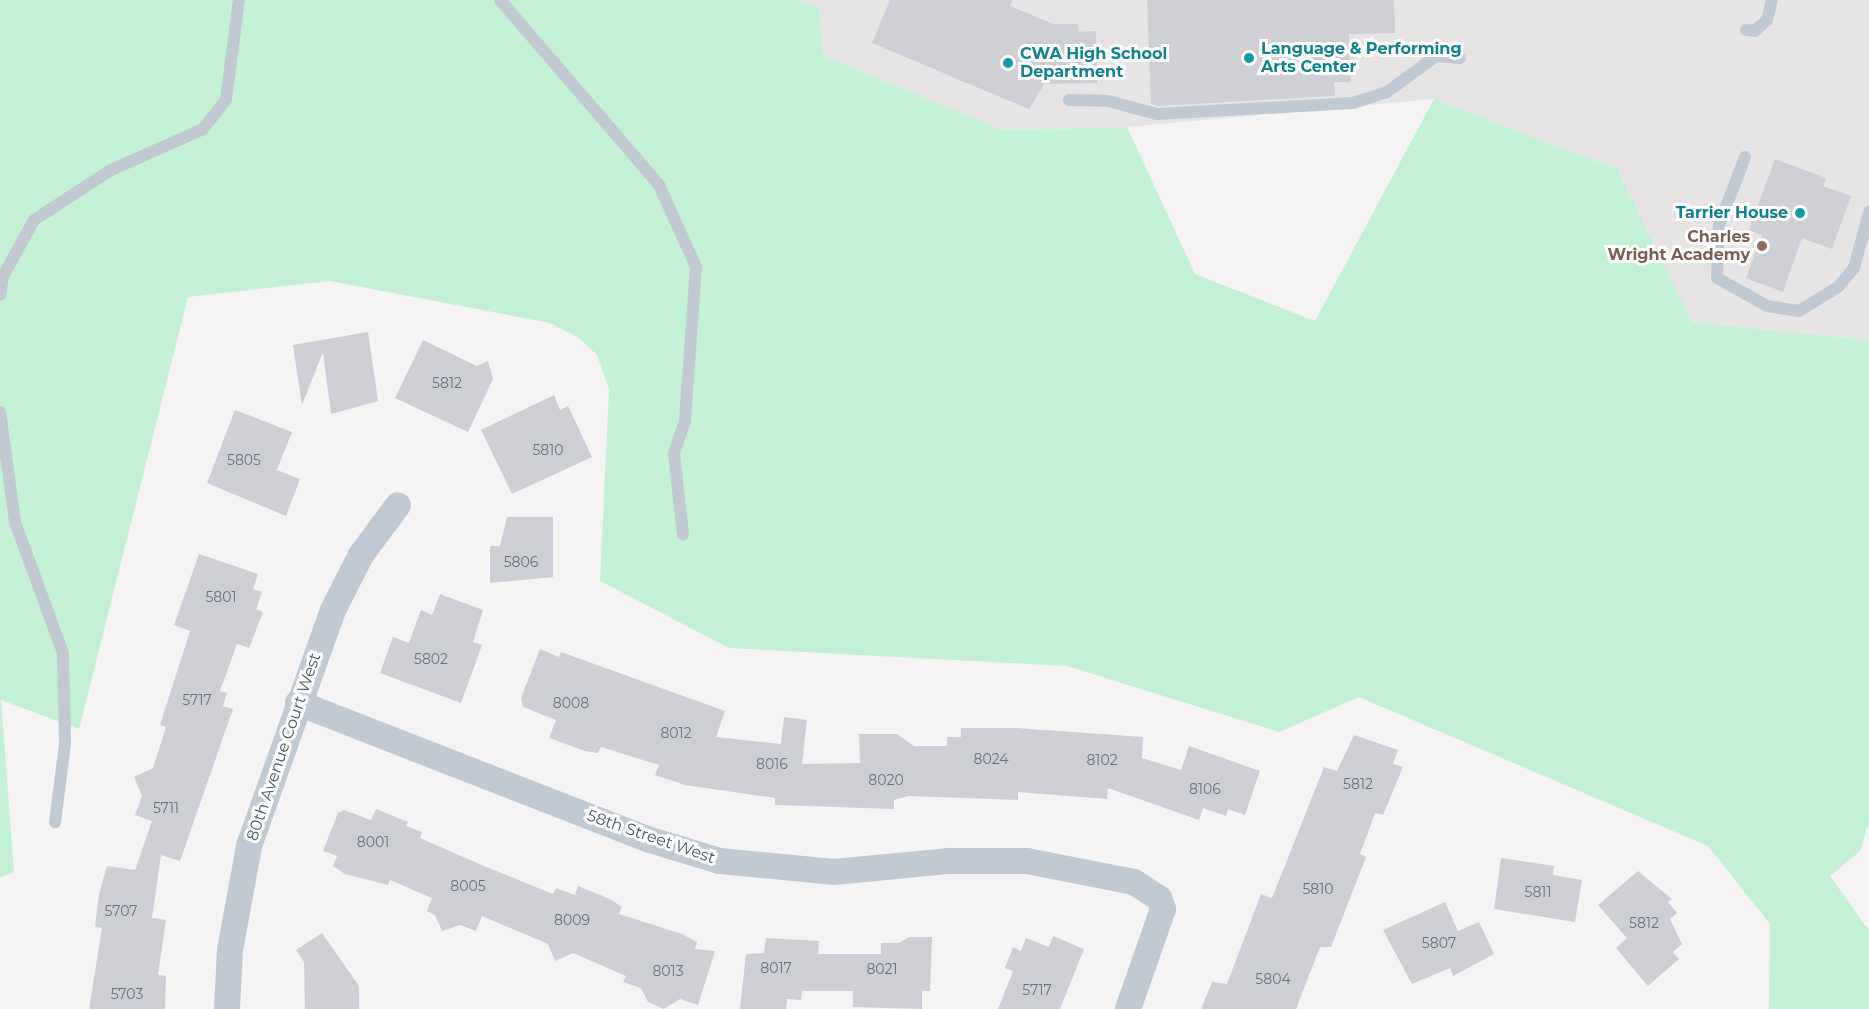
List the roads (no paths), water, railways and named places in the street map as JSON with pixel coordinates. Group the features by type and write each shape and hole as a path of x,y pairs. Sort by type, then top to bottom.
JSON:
{"street":[{"name":"80th Avenue Court West","path":"227,1009 230,950 249,846 298,702 345,582 398,505"},
{"name":"58th Street West","path":"298,702 647,839 720,861 834,872 1027,861 1114,875 1159,898 1162,923 1128,1009"}],"lane":[{"path":"0,294 3,276 34,220 111,170 203,129 215,115 226,100 238,0"},
{"path":"500,0 659,185 696,267 685,422 674,453 683,535"},
{"path":"1746,30 1755,31 1767,20 1772,0"},
{"path":"1069,100 1108,101 1157,114 1353,102 1387,92 1436,56 1460,58"},
{"path":"1744,157 1719,225 1717,278 1767,306 1799,311 1838,287 1854,268 1869,212"},
{"path":"0,412 15,522 63,652 65,744 55,822"}],"place":[{"name":"Language & Performing Arts Center","path":"1249,58"},
{"name":"CWA High School Department","path":"1008,63"},
{"name":"Tarrier House","path":"1800,213"},
{"name":"Charles Wright Academy","path":"1762,246"}]}
